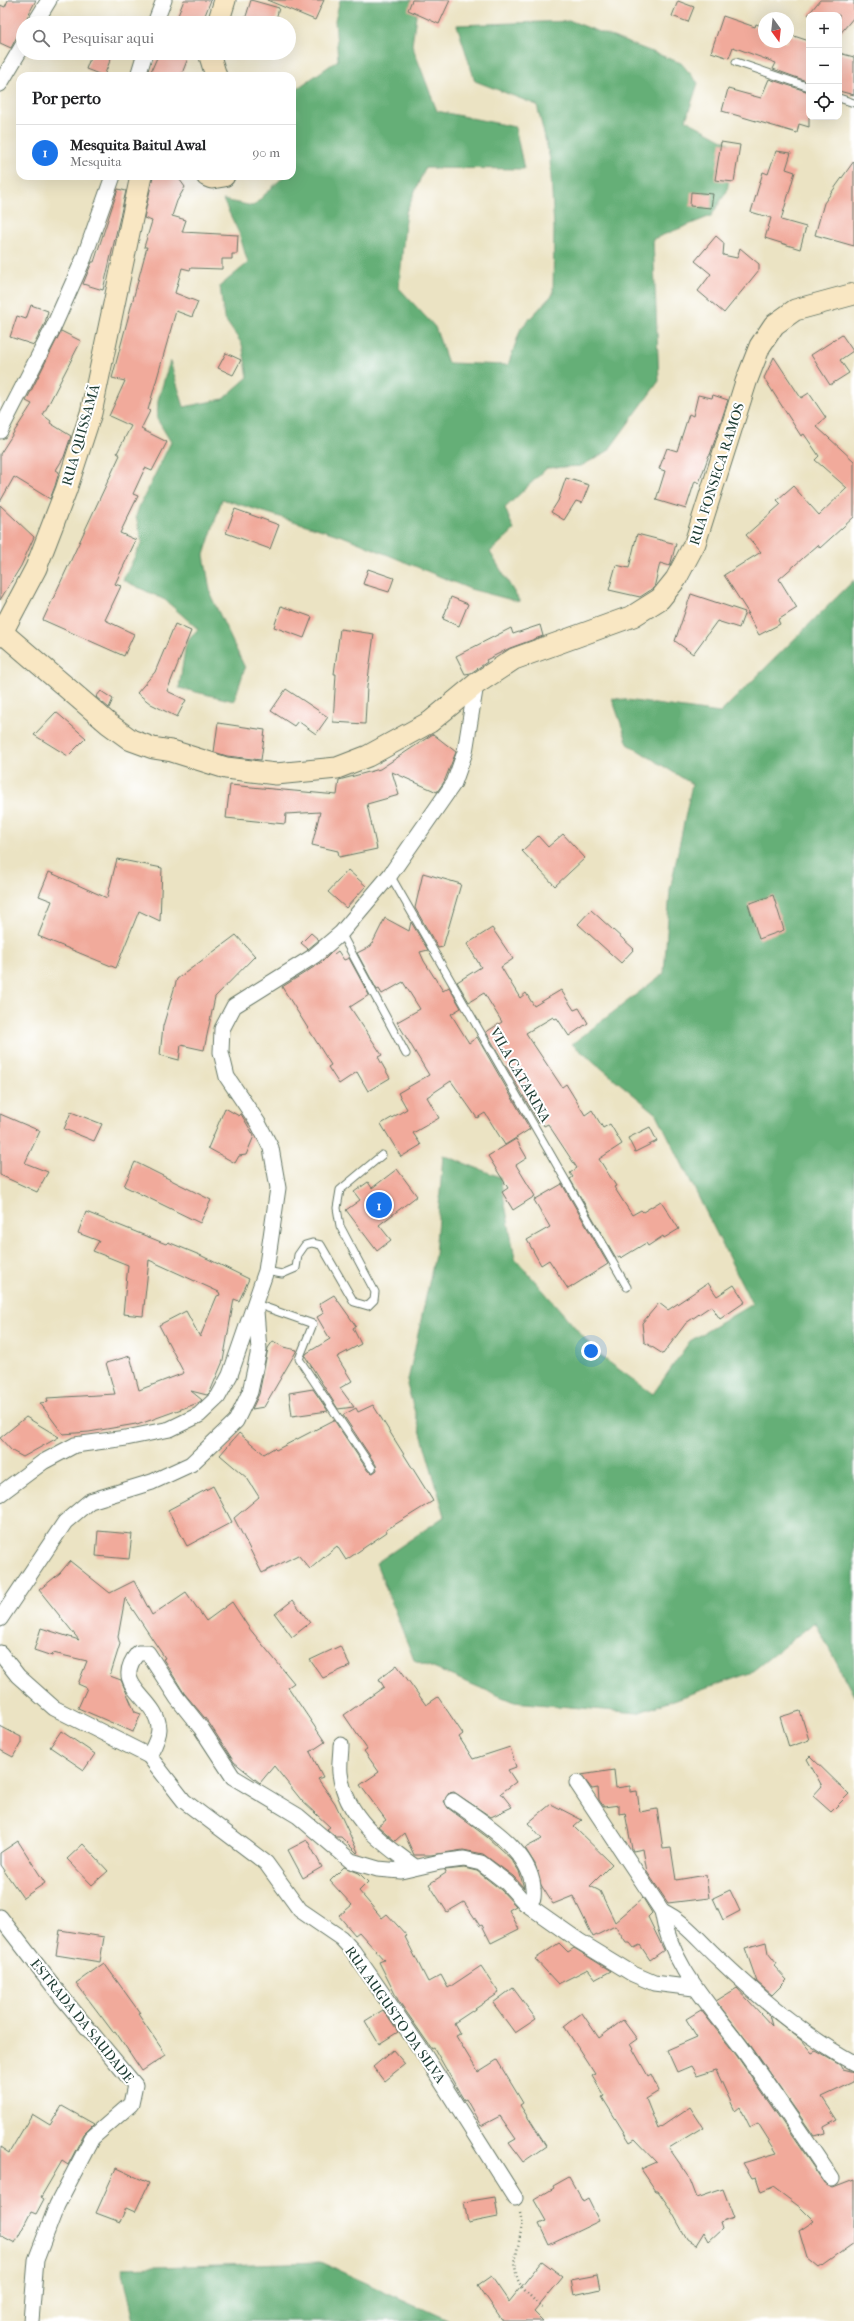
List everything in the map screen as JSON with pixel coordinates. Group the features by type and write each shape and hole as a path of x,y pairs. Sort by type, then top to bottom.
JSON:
{"street":[{"path":"39,16 49,0"},
{"path":"158,16 164,0"},
{"path":"220,16 225,0"},
{"path":"0,84 16,56"},
{"path":"139,72 143,60"},
{"path":"211,60 215,72"},
{"path":"0,432 52,330 84,258 112,180"},
{"name":"RUA QUISSAMÃ","path":"1,635 36,568 66,490 91,413 140,180"},
{"name":"RUA FONSECA RAMOS","path":"1,635 109,724 131,740 226,768 276,774 337,768 368,756 430,722 476,684 514,659 633,616 660,599 676,579 695,544 746,382 760,346 774,325 795,310 854,294"},
{"path":"0,1494 43,1462 75,1445 126,1438 170,1429 199,1415 218,1397 230,1375 256,1304 266,1271 278,1188 271,1148 258,1123 227,1077 221,1052 222,1030 234,1006 314,956 341,933 390,875 454,783 465,752 476,684"},
{"path":"0,1619 65,1522 90,1501 152,1482 191,1464 236,1421 250,1392 259,1350 256,1304"},
{"path":"0,1653 18,1676 54,1708 149,1756 159,1729 154,1714 133,1684 127,1672 129,1663 138,1653 148,1653 177,1698 201,1728 233,1778 298,1816 351,1861 378,1869 401,1871 415,1867 464,1859 481,1862 507,1883 525,1903 580,1941 632,1974 654,1983 694,1988"},
{"path":"341,1745 340,1774 348,1800 364,1826 415,1867"},
{"name":"RUA AUGUSTO DA SILVA","path":"149,1756 184,1801 266,1862 300,1910 341,1938 353,1951 424,2054 515,2198"},
{"path":"577,1783 662,1911 664,1925 672,1948 694,1988 736,2041 832,2179"},
{"path":"453,1801 498,1832 526,1867 534,1887 533,1898 525,1903"},
{"path":"662,1911 676,1917 719,1959 815,2041 854,2063"},
{"name":"ESTRADA DA SAUDADE","path":"0,1917 61,1996 135,2085 131,2104 92,2138 57,2205 36,2260 31,2321"}],"lane":[{"path":"736,62 806,86"},
{"path":"842,99 854,103"},
{"name":"VILA CATARINA","path":"390,875 628,1287"},
{"path":"341,933 406,1054"},
{"path":"266,1271 282,1274 296,1268 298,1255 305,1245 312,1243 321,1245 354,1302 368,1306 371,1304 374,1300 375,1292 340,1226 337,1208 340,1190 382,1154"},
{"path":"256,1304 313,1324 299,1359 372,1468"}],"path":[{"path":"515,2198 522,2222 515,2258 518,2281 542,2308"}],"green space":[{"path":"340,0 418,0 412,45 437,111 515,127 524,169 425,168 406,212 399,288 435,327 448,363 508,365 521,328 553,294 554,228 550,159 537,105 475,81 457,25 571,21 681,63 698,83 686,120 734,146 727,191 711,216 653,239 659,381 608,451 581,466 547,468 505,508 514,530 490,552 520,602 470,589 345,537 222,499 204,555 211,596 245,668 234,701 179,688 186,643 198,629 165,600 123,580 142,542 136,516 139,507 171,442 157,419 158,400 170,361 184,407 223,399 248,377 242,344 224,318 220,286 248,263 239,233 223,200 253,206 280,180 296,180 296,89 338,60 335,20"},
{"path":"854,580 854,1696 815,1622 750,1673 637,1713 514,1702 414,1660 376,1563 445,1516 407,1385 435,1255 443,1155 500,1177 515,1258 599,1355 653,1394 690,1341 752,1304 657,1114 572,1044 664,973 670,890 692,784 628,744 612,698 720,713"},
{"path":"320,2262 450,2321 134,2321 122,2268"}],"building":[{"path":"8,0 36,0 28,16 16,16 16,38 11,48 0,43 0,5 5,7"},
{"path":"184,0 211,0 205,16 178,16"},
{"path":"251,0 279,8 277,16 246,16"},
{"path":"267,0 324,0 315,20"},
{"path":"412,0 450,0 439,24 408,10"},
{"path":"820,0 854,0 854,17 842,31 842,12 810,12"},
{"path":"678,1 694,7 688,22 672,16"},
{"path":"723,16 755,27 756,24 758,25 758,48 794,48 794,36 806,40 806,81 773,69 776,63 733,47 729,58 711,52"},
{"path":"842,54 854,57 854,95 842,92"},
{"path":"89,60 110,60 106,72 94,72 86,69"},
{"path":"156,60 187,60 183,72 151,72"},
{"path":"769,79 806,91 806,120 809,120 809,127 799,124 797,133 722,111 728,89 761,98"},
{"path":"721,142 740,145 734,182 715,180"},
{"path":"776,151 791,153 786,169 795,172 781,220 806,227 800,249 765,238 771,218 751,212 763,172 768,174"},
{"path":"854,161 854,246 815,235 824,203"},
{"path":"152,180 180,180 185,187 177,201 172,216 186,220 182,232 238,235 237,254 232,254 232,259 222,259 222,269 191,268 190,270 182,268 175,293 198,302 192,317 176,311 148,410 150,411 141,429 167,442 152,471 145,468 133,494 138,496 120,533 136,540 115,584 121,586 105,620 134,634 124,656 43,620 120,455 117,453 131,426 109,416 125,381 112,378 147,247 144,247 152,221 144,218"},
{"path":"118,189 126,191 103,290 83,284 92,262 94,262"},
{"path":"691,192 713,194 711,208 690,206"},
{"path":"716,236 724,243 723,255 737,258 740,248 759,264 759,270 724,313 698,291 711,274 695,261"},
{"path":"31,305 48,311 45,323 34,345 10,337 17,316 26,319"},
{"path":"61,331 81,341 43,415 51,421 50,423 71,436 64,457 56,470 59,472 55,486 50,499 14,477 0,502 0,454 32,404 26,401"},
{"path":"842,335 853,351 840,360 849,373 830,385 811,355"},
{"path":"226,353 241,360 233,375 218,368"},
{"path":"774,357 801,398 809,393 826,418 816,426 854,461 854,517 820,548 818,545 779,579 797,608 778,620 780,624 759,635 747,613 749,614 724,575 761,552 746,535 781,504 777,500 793,486 819,515 847,488 815,460 819,456 804,434 801,436 764,378"},
{"path":"698,395 712,398 713,395 728,400 710,455 699,483 695,481 686,509 656,500 665,471 659,469 667,448 677,451 689,414 693,416"},
{"path":"566,478 589,485 582,503 576,501 564,520 551,512 558,501"},
{"path":"0,505 34,537 21,566 0,600"},
{"path":"235,509 279,525 270,549 226,533"},
{"path":"637,534 676,544 670,566 660,563 654,588 640,597 609,590 616,565 629,568"},
{"path":"368,569 394,578 389,592 363,584"},
{"path":"691,594 745,612 739,628 717,621 693,654 675,641"},
{"path":"451,597 468,604 459,626 443,619"},
{"path":"281,606 312,617 304,638 274,627"},
{"path":"175,624 191,631 167,691 186,700 177,717 151,704 137,693 155,672"},
{"path":"540,625 543,636 510,648 486,660 487,662 471,673 465,674 456,656 511,628 513,634"},
{"path":"340,629 374,634 367,687 365,724 333,722 336,674 334,674"},
{"path":"286,689 328,717 316,734 298,721 294,726 271,711"},
{"path":"101,691 113,699 109,708 96,697"},
{"path":"56,712 86,738 68,756 34,735"},
{"path":"218,723 265,730 261,760 227,756 214,752"},
{"path":"433,734 456,752 444,782 437,792 392,772 399,795 367,804 377,849 339,857 338,851 312,845 320,812 286,814 285,824 226,818 230,785 337,795 339,780 380,769"},
{"path":"563,834 585,858 555,886 522,851 538,836 548,847"},
{"path":"117,859 162,868 160,921 139,911 116,968 38,936 52,901 39,896 49,872 107,898"},
{"path":"348,870 366,886 346,908 328,892"},
{"path":"423,873 461,884 443,947 438,948 415,908"},
{"path":"773,895 784,930 759,939 748,904"},
{"path":"591,910 634,949 621,963 578,924"},
{"path":"385,918 409,931 411,922 428,950 420,952 424,961 443,991 449,987 461,1008 451,1014 469,1043 477,1037 530,1129 505,1145 485,1113 477,1118 451,1081 427,1097 439,1118 413,1133 421,1145 401,1157 381,1124 407,1109 398,1093 429,1075 397,1022 420,1009 403,982 382,994 379,989 377,990 357,953 371,946"},
{"path":"492,928 513,959 501,967 520,998 526,993 534,1006 561,990 574,1010 579,1008 588,1023 569,1036 557,1018 555,1019 553,1017 526,1033 562,1087 566,1084 585,1115 592,1110 603,1128 610,1124 622,1144 599,1159 616,1186 614,1187 632,1215 641,1210 643,1212 661,1201 679,1229 664,1238 663,1236 648,1246 646,1243 621,1258 620,1256 616,1258 570,1179 573,1177 570,1173 577,1168 548,1124 544,1126 541,1121 539,1123 486,1032 502,1022 484,993 469,1002 457,982 481,967 467,944"},
{"path":"311,933 319,940 308,949 301,943"},
{"path":"236,935 255,956 215,997 204,1050 181,1045 179,1060 160,1055 163,1026 177,979"},
{"path":"338,951 344,960 349,958 369,995 350,1007 382,1055 378,1057 390,1078 368,1091 357,1072 339,1084 328,1067 331,1065 282,987 322,962 332,952 334,954"},
{"path":"225,1108 239,1116 241,1114 254,1136 246,1155 239,1156 235,1163 208,1148"},
{"path":"71,1112 102,1124 94,1141 64,1129"},
{"path":"0,1114 40,1131 25,1163 48,1172 37,1192 0,1175"},
{"path":"650,1127 657,1141 635,1152 628,1138"},
{"path":"516,1139 527,1158 516,1165 535,1196 513,1210 502,1192 508,1188 488,1156"},
{"path":"135,1162 211,1200 200,1223 124,1186"},
{"path":"397,1169 417,1196 379,1225 391,1240 377,1251 346,1210 360,1200 354,1192 368,1182 372,1188"},
{"path":"562,1184 608,1264 568,1289 549,1260 541,1265 527,1240 550,1227 534,1200"},
{"path":"86,1212 166,1244 168,1242 202,1256 249,1279 239,1301 234,1299 223,1361 210,1392 207,1395 191,1391 202,1400 198,1403 137,1425 63,1434 40,1403 48,1402 47,1398 115,1394 106,1363 130,1356 139,1390 184,1373 159,1325 186,1311 200,1337 217,1296 220,1295 219,1292 149,1260 143,1316 123,1314 128,1265 93,1251 99,1241 78,1233"},
{"path":"708,1283 717,1296 734,1285 745,1302 720,1319 711,1306 686,1323 663,1354 644,1342 642,1323 659,1303 668,1310"},
{"path":"334,1295 356,1326 353,1328 361,1344 337,1357 352,1381 340,1388 354,1407 338,1409 305,1356 307,1353 330,1339 317,1317 324,1313 319,1304"},
{"path":"273,1341 283,1347 297,1350 264,1407 252,1409 259,1394 268,1348"},
{"path":"313,1389 328,1411 292,1416 289,1393"},
{"path":"373,1405 433,1501 386,1530 387,1532 346,1560 337,1546 310,1569 298,1555 262,1573 234,1518 259,1497 247,1478 220,1455 239,1433 264,1454 274,1448 276,1450 334,1420 368,1471 373,1473 377,1470 376,1465 343,1415 356,1408 358,1412"},
{"path":"26,1417 59,1437 23,1457 12,1451 0,1438"},
{"path":"213,1486 232,1522 187,1546 168,1510"},
{"path":"98,1531 132,1534 129,1559 96,1556"},
{"path":"70,1561 110,1593 134,1581 152,1615 186,1592 206,1621 232,1602 249,1628 294,1683 288,1687 325,1742 310,1752 323,1777 318,1779 335,1803 358,1852 357,1853 341,1837 336,1837 327,1829 330,1827 302,1801 274,1766 260,1783 234,1762 209,1723 184,1693 163,1659 165,1658 125,1598 118,1637 120,1644 110,1676 121,1680 135,1712 141,1714 133,1732 78,1708 87,1688 78,1684 87,1661 53,1653 52,1656 34,1650 41,1628 79,1640 39,1590 60,1573"},
{"path":"293,1600 310,1623 292,1637 275,1614"},
{"path":"340,1646 350,1666 323,1678 310,1660"},
{"path":"397,1665 426,1705 438,1697 463,1734 459,1737 473,1759 510,1747 516,1767 508,1770 516,1782 501,1793 512,1807 491,1817 454,1792 449,1793 444,1801 448,1808 487,1837 511,1859 519,1871 524,1888 513,1876 483,1854 463,1850 431,1855 414,1855 404,1833 395,1841 378,1826 386,1820 360,1785 379,1772 364,1751 367,1749 344,1715 384,1687 379,1679"},
{"path":"800,1711 809,1740 789,1747 780,1717"},
{"path":"0,1726 21,1737 21,1743 13,1757 0,1750"},
{"path":"61,1731 95,1754 84,1770 50,1747"},
{"path":"810,1756 849,1794 831,1812 813,1796 822,1786 807,1759"},
{"path":"614,1770 616,1788 630,1786 630,1792 637,1791 640,1812 657,1809 663,1849 671,1848 676,1880 706,1875 709,1898 668,1903 647,1872 643,1849 633,1851 632,1849 625,1813 619,1814 619,1805 604,1807 599,1800 598,1788 592,1789 581,1775"},
{"path":"551,1804 582,1820 574,1827 612,1864 590,1886 600,1891 615,1922 643,1898 652,1913 648,1917 664,1950 650,1960 640,1945 634,1948 630,1943 626,1943 615,1926 593,1937 573,1896 553,1904 541,1885 535,1864 525,1848 542,1839 528,1823"},
{"path":"307,1840 322,1867 303,1878 288,1850"},
{"path":"18,1841 45,1883 23,1898 0,1865 0,1853"},
{"path":"83,1844 108,1871 92,1885 67,1859"},
{"path":"344,1867 359,1873 368,1882 359,1891 382,1918 387,1914 407,1936 405,1937 428,1982 441,1975 448,1988 481,1966 499,1993 454,2023 460,2034 456,2036 478,2072 497,2060 523,2103 520,2105 546,2146 523,2162 509,2143 516,2139 500,2116 481,2126 434,2048 432,2049 398,2000 379,1962 384,1960 359,1932 355,1935 339,1916 352,1905 330,1881"},
{"path":"464,1868 477,1871 501,1890 516,1906 509,1910 519,1929 491,1943 482,1925 480,1926 464,1902 447,1912 429,1884 446,1873 445,1870"},
{"path":"730,1890 740,1911 723,1920 713,1898"},
{"path":"60,1930 104,1937 100,1962 56,1955"},
{"path":"766,1942 768,1953 776,1963 774,1966 787,1980 772,1995 757,1982 745,1948"},
{"path":"559,1943 568,1952 574,1948 611,1971 596,1979 588,1969 558,1984 535,1959"},
{"path":"104,1963 140,2013 138,2014 166,2055 142,2071 115,2031 113,2032 76,1983"},
{"path":"513,1988 536,2019 515,2033 493,2003"},
{"path":"737,1988 772,2026 769,2015 801,2040 812,2053 816,2051 840,2065 842,2069 854,2072 854,2082 822,2097 837,2120 824,2127 825,2133 814,2136 751,2046 716,2001"},
{"path":"383,2010 398,2032 379,2044 365,2021"},
{"path":"701,2010 737,2056 825,2184 833,2188 854,2180 854,2243 819,2268 807,2258 799,2231 814,2221 801,2208 773,2187 761,2192 756,2177 752,2178 743,2163 777,2153 758,2123 750,2127 740,2107 735,2111 716,2070 697,2076 691,2066 677,2072 667,2050 697,2037 686,2019"},
{"path":"582,2013 599,2038 623,2020 637,2039 630,2044 648,2076 651,2074 659,2091 646,2099 658,2129 690,2107 703,2127 669,2148 689,2177 697,2198 723,2189 734,2218 720,2223 722,2229 709,2241 704,2232 696,2245 687,2239 669,2207 641,2169 657,2162 635,2139 630,2142 602,2097 604,2096 592,2076 595,2074 564,2026"},
{"path":"393,2050 405,2064 384,2081 373,2067"},
{"path":"62,2106 94,2124 84,2134 68,2165 62,2161 41,2197 44,2199 36,2214 31,2212 15,2243 0,2235 0,2147 9,2153 32,2114 50,2125"},
{"path":"116,2168 149,2183 135,2212 126,2208 120,2222 96,2213"},
{"path":"569,2177 583,2202 588,2199 599,2221 549,2245 539,2224 546,2221 534,2200 554,2188 553,2186"},
{"path":"495,2197 498,2217 468,2223 464,2202"},
{"path":"542,2261 563,2277 534,2312 543,2321 503,2321 478,2285 491,2276 509,2302"},
{"path":"597,2275 600,2289 574,2295 571,2280"}],"place":[{"name":"Mesquita Baitul Awal","path":"379,1205"}]}
